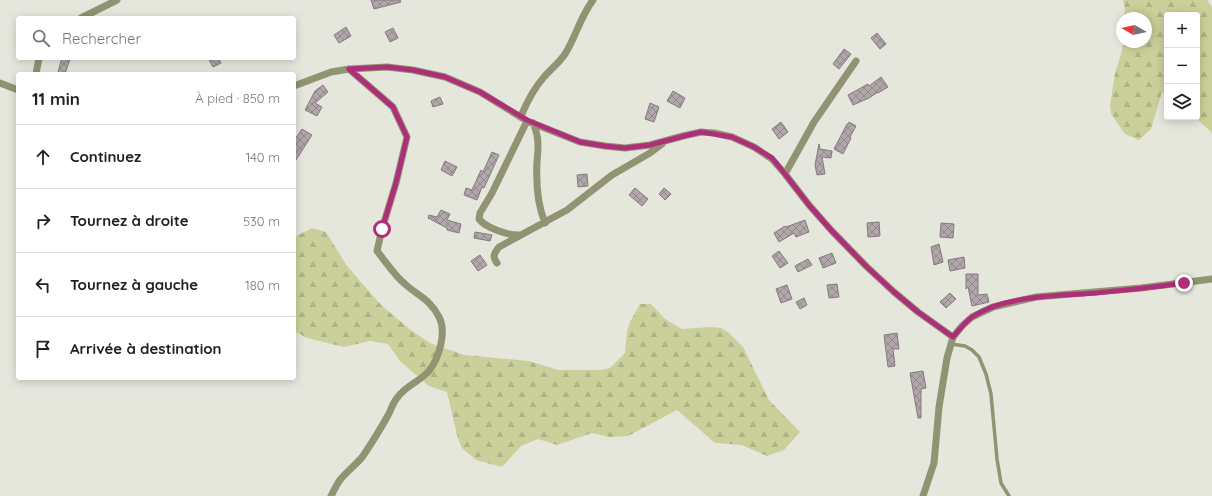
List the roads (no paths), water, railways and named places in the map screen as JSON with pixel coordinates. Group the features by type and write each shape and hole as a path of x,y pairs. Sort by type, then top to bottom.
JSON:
{"street":[{"path":"85,16 117,0"},
{"path":"523,235 516,236 482,224 479,219 480,213 492,193 527,120 530,97 543,78 556,66 565,54 586,10 593,0"},
{"path":"36,72 39,60"},
{"path":"785,174 814,122 856,61"},
{"path":"296,85 331,72 349,69 387,67 413,70 445,77 480,92 527,120 580,142 625,148 665,142 701,132 732,137 754,147 772,158 818,215 866,266 894,292 952,340"},
{"path":"331,496 339,481 364,455 388,416 391,407 397,398 405,388 415,383 429,371 437,357 443,340 440,318 431,305 404,283 377,251 407,137 393,107 349,69"},
{"path":"0,83 16,89"},
{"path":"527,120 537,135 538,195 540,210 545,223"},
{"path":"497,264 494,259 495,253 499,247 545,223 566,210 612,175 665,142"},
{"path":"923,496 934,463 939,406 947,358 952,340 962,326 972,317 993,307 1036,297 1141,288 1212,278"}],"lane":[{"path":"952,340 972,350 979,357 986,374 991,394 998,465 1002,483 1009,496"}]}
